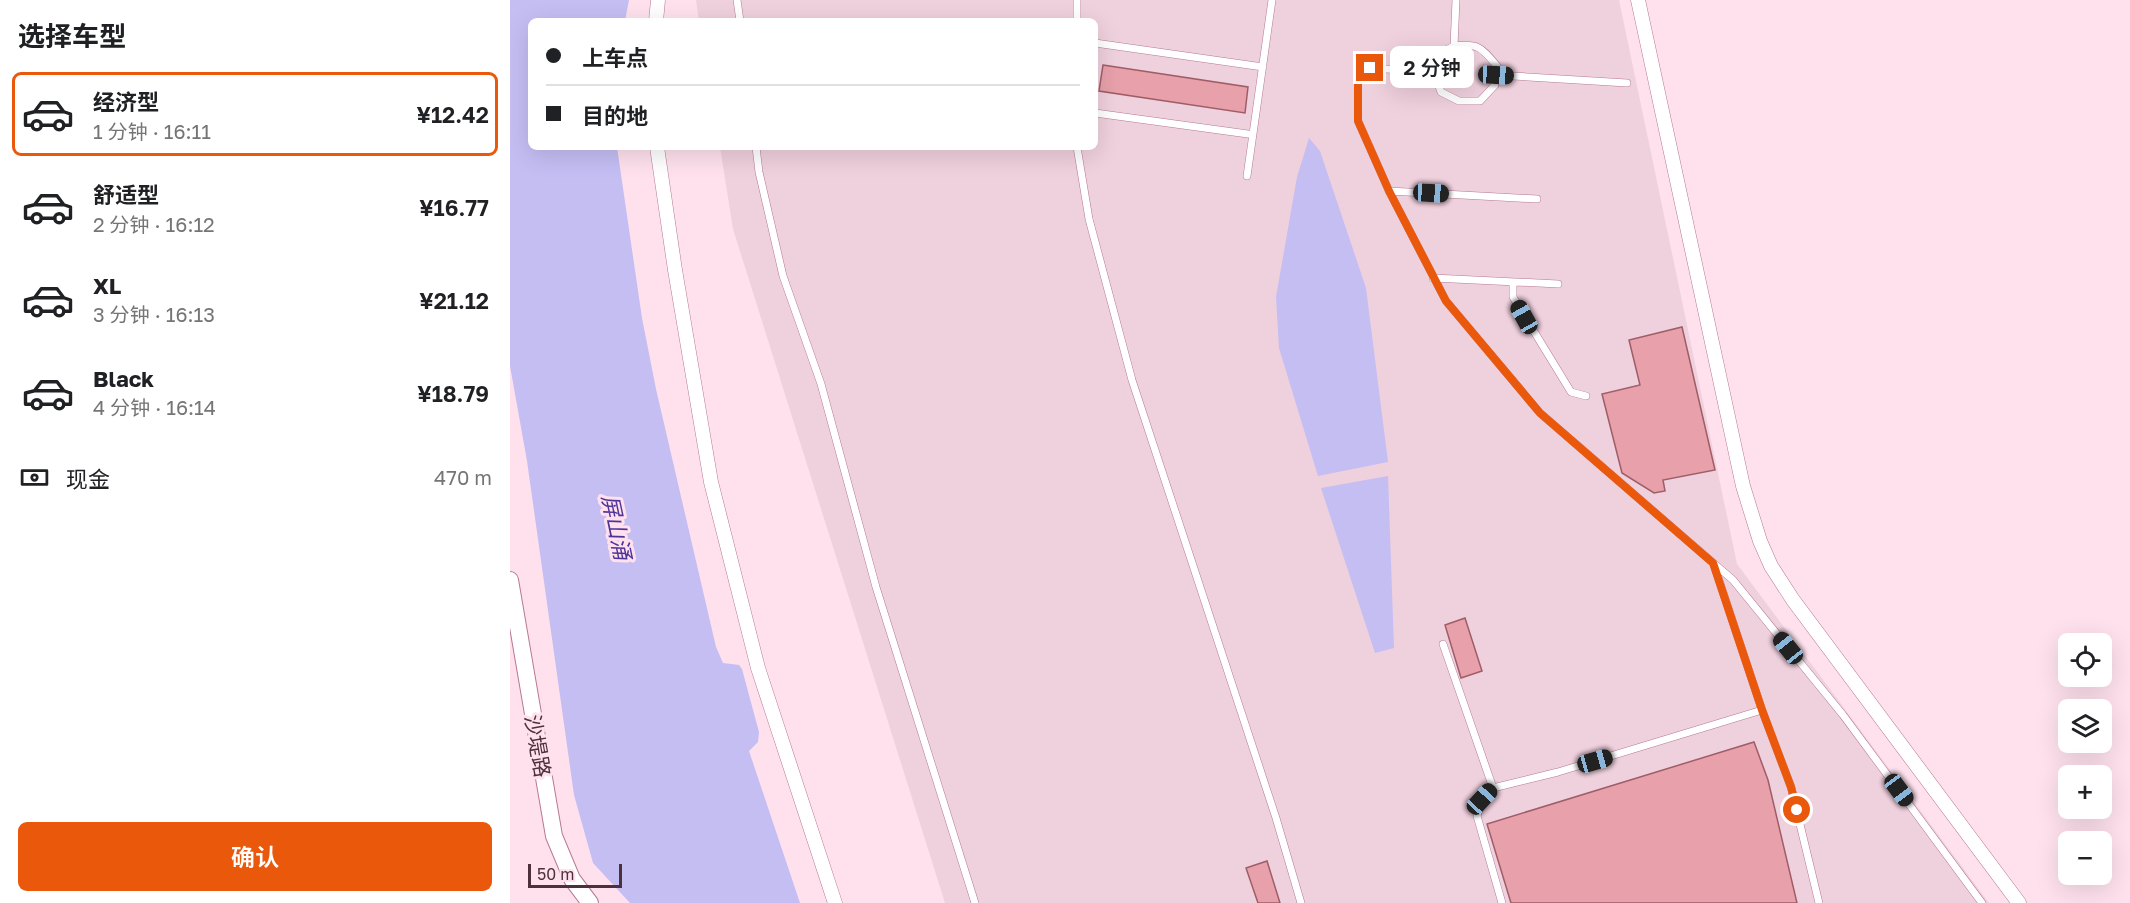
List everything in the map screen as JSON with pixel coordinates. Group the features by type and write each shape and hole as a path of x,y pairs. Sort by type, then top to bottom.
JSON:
{"street":[{"path":"657,18 658,0"},
{"path":"1638,0 1743,486 1760,541 1771,566 1800,610 2019,903"},
{"path":"657,150 711,482 759,668 835,903"},
{"name":"沙堤路","path":"510,580 554,836 572,879 590,903"}],"lane":[{"path":"737,0 740,18"},
{"path":"1077,0 1077,18"},
{"path":"1247,176 1272,0"},
{"path":"1454,46 1456,0"},
{"path":"1098,43 1263,68"},
{"path":"1470,44 1484,51 1497,66 1495,85 1480,101 1459,101 1441,92 1434,72 1440,53 1454,46 1470,44"},
{"path":"1434,72 1370,68 1358,82 1358,121 1389,191 1446,301 1540,413 1734,580 1843,715 1982,903"},
{"path":"1496,75 1627,82"},
{"path":"1098,113 1248,134"},
{"path":"756,150 759,172 783,276 820,384 876,587 975,903"},
{"path":"1078,150 1089,219 1132,380 1272,807 1301,903"},
{"path":"1389,191 1537,199"},
{"path":"1433,278 1558,284"},
{"path":"1513,282 1513,297 1571,392 1586,396"},
{"path":"1713,563 1762,710 1791,787 1819,903"},
{"path":"1443,644 1493,788"},
{"path":"1502,903 1477,816 1482,799 1493,788 1558,772 1762,710"}],"shaded area":[{"path":"696,0 1619,0 1737,564 1989,903 945,903 733,229 720,150 1098,150 1098,18 699,18"}],"water":[{"name":"屏山涌","path":"510,0 629,0 626,18 528,18 528,150 617,150 642,318 656,389 716,647 723,663 739,665 742,669 759,732 758,742 749,751 800,903 630,903 593,863 574,795 527,461 510,366"},
{"path":"1309,138 1320,151 1366,288 1388,462 1318,476 1279,348 1276,297 1297,177"},
{"path":"1388,476 1394,648 1375,653 1321,488"}],"building":[{"path":"1103,65 1248,87 1245,113 1099,91"},
{"path":"1682,327 1715,470 1663,480 1665,491 1654,493 1622,473 1602,394 1640,385 1629,340"},
{"path":"1465,618 1482,671 1461,678 1445,625"},
{"path":"1754,742 1768,780 1797,903 1511,903 1487,824"},
{"path":"1267,861 1280,903 1258,903 1246,868"}],"route":[{"path":"1370,68 1358,82 1358,121 1389,191 1446,301 1540,413 1713,563 1797,810"}]}
